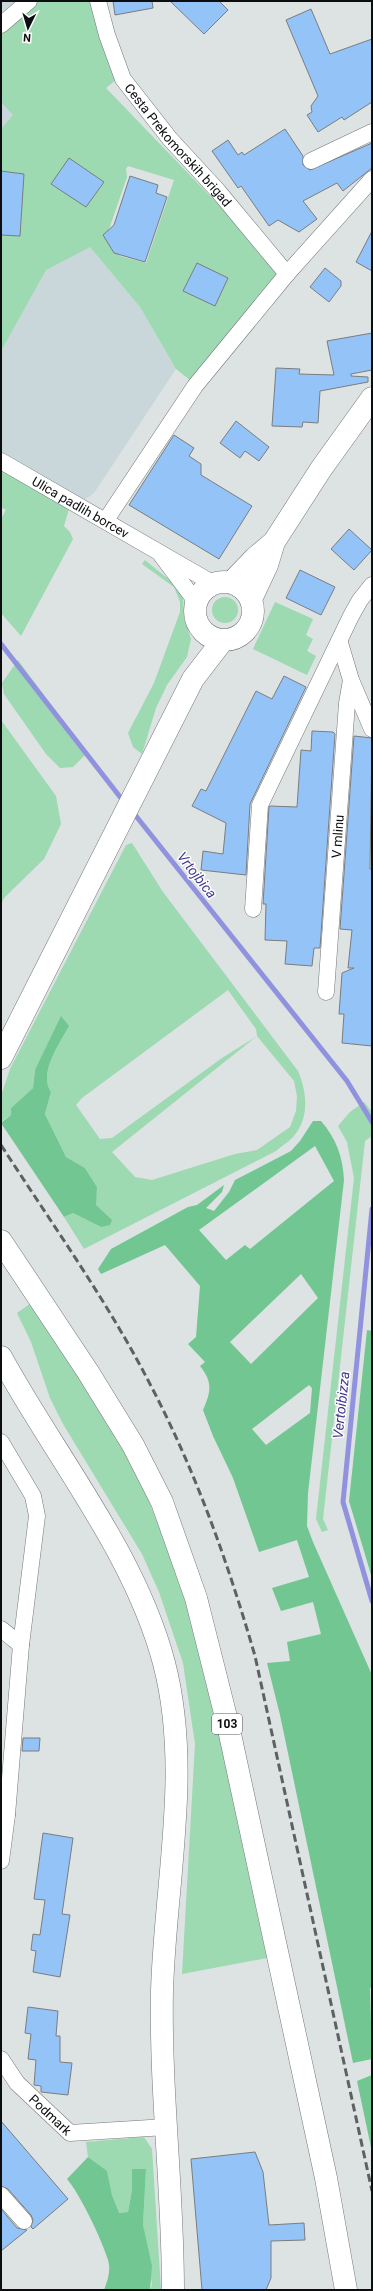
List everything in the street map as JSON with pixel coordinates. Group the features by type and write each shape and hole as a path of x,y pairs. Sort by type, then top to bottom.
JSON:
{"street":[{"path":"1,25 29,1"},
{"name":"Cesta Prekomorskih brigad","path":"98,1 107,35 123,79 170,139 218,191 287,274"},
{"path":"311,161 372,132"},
{"path":"106,520 195,386 287,274 372,179"},
{"path":"274,542 222,583 200,595 196,603 196,617 202,629 212,637 223,640 240,636 246,630 253,615 251,598 267,565 274,542 321,468 372,398"},
{"name":"Ulica padlih borcev","path":"1,461 106,520 160,553 222,583"},
{"name":"Ulica padlih borcev","path":"160,553 196,603"},
{"path":"222,583 239,586 251,598"},
{"path":"253,909 260,804 360,600 372,585"},
{"path":"193,679 202,629"},
{"path":"1,1058 193,679 223,640"},
{"name":"V mlinu","path":"340,643 351,680 372,729"},
{"name":"V mlinu","path":"326,992 347,703 351,680"},
{"name":"103","path":"1,1241 88,1372 133,1445 152,1482 175,1535 196,1598 215,1668 340,2250 346,2290"},
{"path":"1,1357 133,1580 153,1628 164,1664 173,1713 176,1765 162,1992 163,2092 166,2127 173,2290"},
{"path":"1,1442 33,1496 37,1516 21,1645 4,1815 1,1861"},
{"path":"1,1629 21,1645"},
{"name":"Podmark","path":"1,2059 17,2083 70,2133 166,2127"},
{"path":"1,2195 24,2220"},
{"name":"103","path":"334,2290 340,2250"}],"shaded area":[{"path":"1,1 69,1 41,147 44,160 90,247 140,307 176,369 94,493 78,504 1,461"}],"green space":[{"path":"29,1 98,1 122,75 106,88 285,274 195,384 176,369 140,307 90,247 46,270 1,351 1,235 20,236 24,174 1,171 1,129 13,115 1,102 1,25","holes":["128,166 174,180 146,263 120,256 107,235 127,177 126,169"]},
{"path":"1,468 69,509 64,526 70,532 73,539 21,636 1,613 1,519 6,510 1,507"},
{"path":"145,560 173,583 183,597 184,619 191,639 187,657 167,685 156,708 142,754 133,747 128,733 154,683 180,612 180,602 174,587 142,564"},
{"path":"225,597 234,601 238,610 234,619 225,623 216,619 212,610 216,601"},
{"path":"275,602 313,619 306,635 313,639 307,651 316,656 307,675 253,649"},
{"path":"18,660 87,753 73,767 60,768 46,754 4,694 2,683"},
{"path":"1,720 56,796 61,824 44,859 4,898 1,905"},
{"path":"132,843 163,892 298,1071 305,1096 305,1105 302,1122 298,1130 289,1141 276,1151 84,1249 64,1217 73,1213 101,1227 95,1205 97,1187 85,1168 66,1157 45,1114 51,1092 47,1076 49,1067 56,1049 69,1026 35,1070 33,1088 11,1108 11,1115 1,1122 1,1096 10,1069 126,845","holes":["228,990 256,1029 257,1036 222,1058 112,1138 100,1139 76,1105 82,1098","257,1036 294,1081 297,1096 296,1111 290,1127 257,1150 235,1154 152,1180 135,1177 112,1152"]},
{"path":"61,1016 69,1026 56,1049 49,1067 47,1076 51,1092 45,1114 66,1157 85,1168 97,1187 96,1205 112,1220 110,1225 101,1227 73,1213 64,1217 1,1123 11,1115 11,1108 33,1088 35,1070"},
{"path":"364,1102 372,1112 372,1136 365,1141 323,1519 328,1530 322,1532 316,1519 354,1178 347,1142 338,1126 350,1112"},
{"path":"313,1121 321,1121 331,1134 338,1148 344,1180 308,1493 307,1526 372,1675 372,1987 370,1988 372,2059 353,2063 280,1715 267,1663 290,1661 287,1642 321,1634 313,1602 281,1611 272,1588 309,1577 297,1540 259,1552 233,1478 213,1436 203,1410 209,1392 209,1382 200,1366 205,1362 188,1344 196,1337 200,1286 165,1245 101,1274 98,1269 111,1249 188,1207 197,1205 224,1185 222,1192 206,1208 214,1211 229,1192 235,1180 291,1151 300,1141","holes":["315,1146 334,1181 250,1249 245,1245 226,1260 199,1230","301,1274 318,1298 251,1364 230,1342","309,1385 312,1388 310,1413 266,1445 252,1429"]},
{"path":"31,1303 113,1430 139,1477 174,1563 190,1613 211,1699 267,1958 182,1974 195,1744 183,1663 159,1592 142,1554 63,1424 50,1398 31,1342 17,1313"},
{"path":"367,1330 372,1331 372,1578 349,1501"},
{"path":"372,2075 372,2152 357,2081"},
{"path":"144,2137 152,2149 161,2290 150,2290 152,2285 143,2225 146,2169 132,2169 132,2190 128,2212 118,2213 107,2172 88,2157 86,2142"},
{"path":"88,2157 107,2171 112,2195 119,2213 128,2212 132,2190 132,2169 146,2169 143,2225 152,2266 150,2290 104,2290 109,2275 108,2260 90,2218 78,2195 67,2179"}],"building":[{"path":"113,1 152,1 153,8 115,15"},
{"path":"170,1 219,1 228,10 204,34"},
{"path":"311,9 330,54 372,39 372,102 344,120 342,117 318,132 307,115 312,112 311,106 318,96 286,20"},
{"path":"285,129 303,156 303,165 310,170 372,143 372,168 343,191 337,183 303,201 317,219 299,232 278,220 269,226 241,186 238,188 212,151 228,140 238,155 242,152 244,155"},
{"path":"69,158 104,182 86,207 51,184"},
{"path":"1,171 24,174 20,236 1,235"},
{"path":"130,176 158,185 156,193 167,197 145,262 114,253 103,235 114,225"},
{"path":"372,231 372,271 356,262"},
{"path":"197,263 228,278 215,306 183,291"},
{"path":"325,268 341,281 341,286 329,302 310,287"},
{"path":"372,333 372,370 351,374 351,376 368,377 368,382 320,391 318,423 303,422 302,427 272,426 276,368 300,369 299,374 334,375 327,341"},
{"path":"236,421 269,447 259,461 245,451 240,458 220,443"},
{"path":"174,435 194,448 189,456 201,464 201,475 252,506 219,559 129,505"},
{"path":"349,529 372,550 354,570 331,549"},
{"path":"300,570 335,587 321,615 286,598"},
{"path":"284,676 306,687 250,804 246,875 201,870 203,851 223,854 226,823 192,806 201,789 206,791 256,691 272,699"},
{"path":"312,731 333,732 335,734 320,948 314,948 312,966 285,964 287,941 265,940 266,904 263,904 269,807 297,807 301,750 311,751"},
{"path":"354,736 372,738 370,869 372,869 372,1046 342,1043 344,1014 339,1014 342,973 354,968 348,968 352,930 340,929"},
{"path":"23,1738 40,1738 39,1751 22,1751"},
{"path":"43,1833 73,1838 62,1914 70,1915 60,1977 33,1972 36,1951 31,1950 33,1934 40,1935 45,1900 34,1899"},
{"path":"28,2007 58,2011 56,2036 60,2036 60,2062 72,2063 68,2095 41,2092 41,2086 34,2085 36,2060 28,2059 31,2034 25,2033"},
{"path":"1,2121 68,2199 33,2229 31,2227 33,2220 31,2215 8,2189 1,2186"},
{"path":"255,2152 263,2172 269,2225 304,2223 305,2240 271,2241 271,2278 266,2290 202,2290 191,2159"},
{"path":"1,2209 17,2228 27,2230 1,2251"}],"waterway":[{"name":"Vrtojbica","path":"1,644 124,802"},
{"name":"Vrtojbica","path":"132,811 347,1081 372,1122"},
{"name":"Vertoibizza","path":"372,1209 343,1502 372,1601"}],"railway":[{"path":"1,1145 117,1324 167,1418 210,1518 234,1587 255,1656 372,2191"}]}
